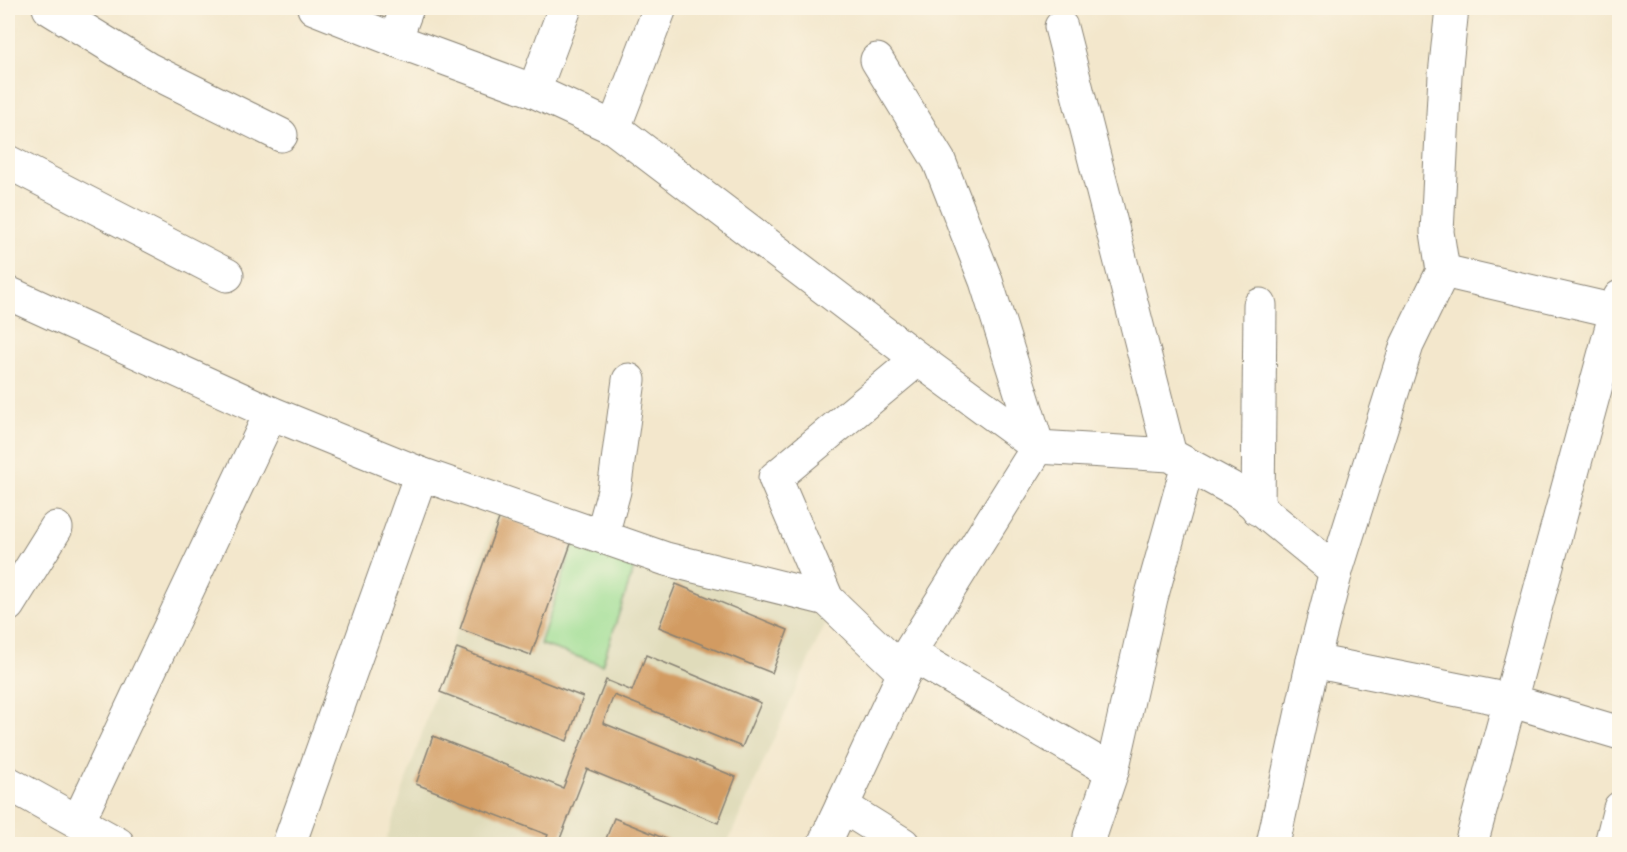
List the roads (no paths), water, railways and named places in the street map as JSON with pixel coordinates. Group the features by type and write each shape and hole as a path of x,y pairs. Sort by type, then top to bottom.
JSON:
{"street":[{"path":"49,8 148,69 281,135"},
{"path":"314,8 534,91 614,128 918,359 1038,447 1179,460 1242,494 1336,571"},
{"path":"394,40 407,8"},
{"path":"534,91 566,8"},
{"path":"614,128 660,8"},
{"path":"1273,844 1313,661 1336,571 1407,345 1443,272 1437,232 1445,75 1452,8"},
{"path":"1060,27 1179,460 1112,771 1090,836"},
{"path":"824,844 907,663 1038,447 986,281 939,161 878,60"},
{"path":"8,162 227,275"},
{"path":"1443,272 1619,307 1471,844"},
{"path":"8,293 271,413 421,474 666,559 827,599 907,663 1112,771"},
{"path":"1258,509 1260,305"},
{"path":"827,599 775,478 918,359"},
{"path":"602,535 614,491 629,380"},
{"path":"78,822 271,413"},
{"path":"289,844 421,474"},
{"path":"8,604 56,528"},
{"path":"1313,661 1509,700 1620,733"},
{"path":"8,783 118,844"},
{"path":"842,806 903,844"},
{"path":"1611,844 1620,808"}]}
